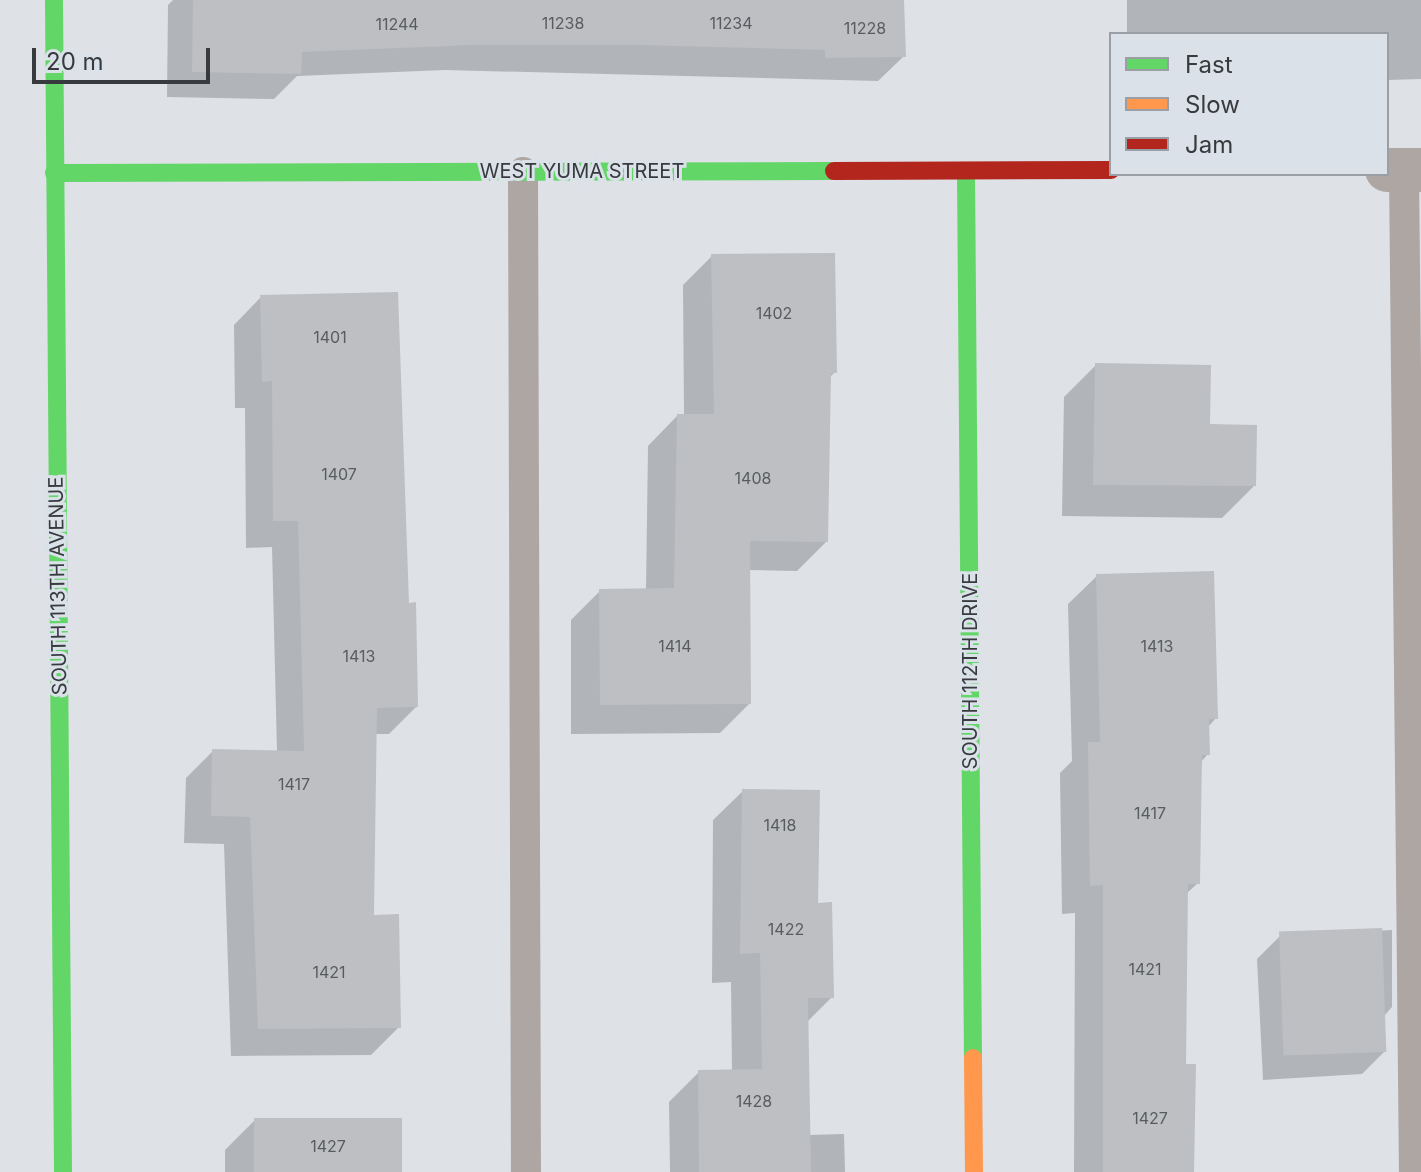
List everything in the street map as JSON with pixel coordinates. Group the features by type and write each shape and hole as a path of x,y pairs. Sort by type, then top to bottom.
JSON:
{"street":[{"name":"SOUTH 113TH AVENUE","path":"54,0 63,1172"},
{"name":"WEST YUMA STREET","path":"54,173 1109,170"},
{"name":"SOUTH 112TH DRIVE","path":"966,171 974,1172"}],"lane":[{"path":"1404,170 1414,1172"},
{"path":"523,172 526,1172"}],"building":[{"path":"193,0 904,0 906,57 825,58 825,50 472,45 302,52 301,74 192,72"},
{"path":"835,253 837,373 831,373 828,542 750,541 751,704 600,705 599,589 674,588 677,414 714,414 711,254"},
{"path":"398,292 409,603 416,602 418,707 377,708 374,915 399,914 401,1028 258,1029 250,817 211,816 212,749 304,751 298,521 273,521 272,381 262,382 260,295"},
{"path":"1095,363 1211,365 1210,424 1257,425 1256,486 1093,485"},
{"path":"1214,571 1218,719 1209,719 1210,755 1202,755 1200,884 1188,884 1186,1064 1196,1064 1194,1172 1103,1172 1103,885 1090,886 1088,742 1100,742 1096,574"},
{"path":"742,789 820,790 818,903 832,902 834,998 808,998 811,1172 699,1172 698,1070 762,1069 760,953 740,954"},
{"path":"1382,928 1386,1052 1283,1056 1279,932"},
{"path":"254,1118 402,1118 402,1172 254,1172"}],"traffic: fast":[{"path":"54,0 63,1172"},
{"path":"54,173 834,171"},
{"path":"966,171 973,1058"}],"traffic: slow":[{"path":"973,1058 974,1172"}],"traffic: jam":[{"path":"834,171 1109,170"}]}
